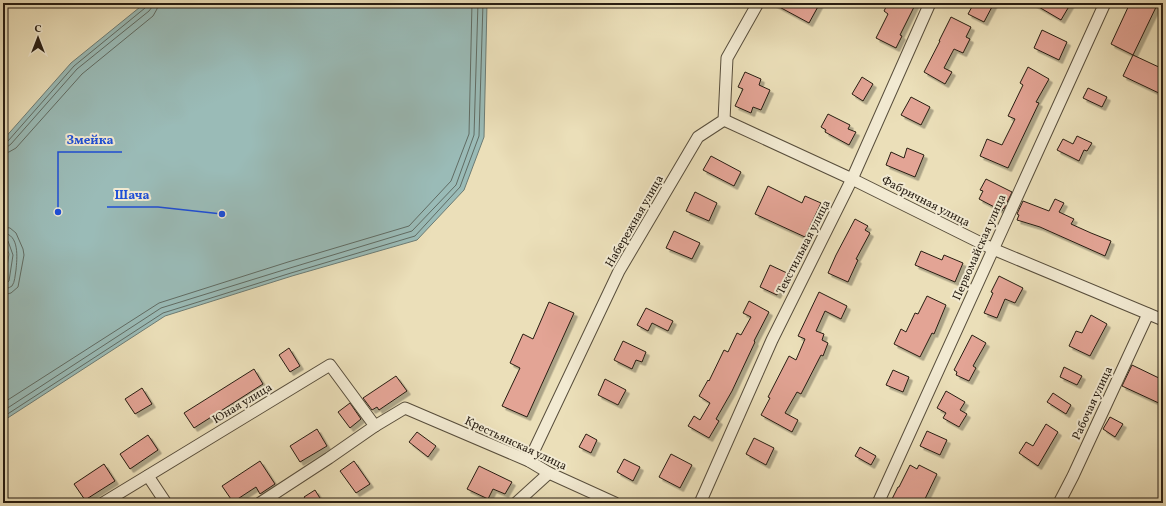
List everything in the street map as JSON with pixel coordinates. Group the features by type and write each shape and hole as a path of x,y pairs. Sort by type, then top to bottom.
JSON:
{"street":[{"path":"724,120 727,58 758,3"},
{"name":"Текстильная улица","path":"700,503 772,340 852,179 930,3"},
{"name":"Первомайская улица","path":"878,503 1105,3"},
{"name":"Фабричная улица","path":"724,120 852,179 993,249 1163,320"},
{"name":"Набережная улица","path":"529,462 619,271 698,137 724,120"},
{"name":"Рабочая улица","path":"1059,503 1148,314"},
{"name":"Юная улица","path":"103,503 330,365 375,426"},
{"name":"Крестьянская улица","path":"375,426 405,408 529,462 549,473 615,503"},
{"path":"260,503 375,426"},
{"path":"516,503 549,473"},
{"path":"148,476 166,503"}],"water":[{"path":"145,3 487,3 484,137 464,190 417,240 292,276 165,316 3,421 3,291 9,254 3,238 3,140 71,63"}],"building":[{"path":"772,3 820,3 809,23"},
{"path":"888,3 916,3 900,35 902,36 896,48 876,38 888,14 884,11"},
{"path":"974,3 994,3 984,22 968,14"},
{"path":"1032,3 1071,3 1061,20"},
{"path":"1130,3 1158,3 1133,55 1111,44"},
{"path":"951,17 971,27 966,37 970,39 963,53 954,49 944,68 952,72 945,84 924,72"},
{"path":"1042,30 1067,42 1059,60 1034,48"},
{"path":"1133,55 1163,69 1163,95 1123,76"},
{"path":"1028,67 1049,79 1036,102 1039,103 1008,168 980,156 987,139 1002,145 1015,119 1008,116 1023,85 1020,83"},
{"path":"745,72 761,79 759,85 770,90 761,110 753,107 751,113 735,106 743,89 738,87"},
{"path":"862,77 873,84 863,101 852,94"},
{"path":"1088,88 1107,97 1102,107 1083,98"},
{"path":"911,97 930,107 921,125 901,115"},
{"path":"828,114 850,125 848,129 856,132 849,145 825,132 826,130 821,127"},
{"path":"1077,136 1092,143 1087,151 1084,150 1079,161 1057,150 1063,139 1073,144"},
{"path":"907,148 924,155 915,177 886,165 891,152 904,158"},
{"path":"711,156 741,172 734,186 703,170"},
{"path":"986,179 1012,192 1002,211 979,199 983,191 980,190"},
{"path":"768,186 802,203 805,196 821,203 805,237 755,214"},
{"path":"695,192 717,203 709,221 686,211"},
{"path":"1055,199 1064,203 1059,212 1074,219 1071,224 1111,241 1105,256 1040,227 1017,220 1019,215 1017,214 1023,201 1049,211"},
{"path":"855,219 868,226 865,230 870,233 856,259 858,260 848,282 828,273"},
{"path":"674,231 700,243 692,259 666,248"},
{"path":"921,251 942,260 944,255 963,263 955,282 915,265"},
{"path":"770,265 787,273 777,295 760,287"},
{"path":"999,276 1023,288 1015,303 1005,299 997,318 984,313 993,293 991,292"},
{"path":"819,292 847,306 841,319 825,311 816,331 824,334 822,340 828,343 823,356 821,355 801,394 797,392 785,413 798,420 792,432 761,415 770,398 768,397 789,356 796,360 805,339 798,336"},
{"path":"927,296 946,305 934,334 932,333 920,357 894,344 901,329 906,332 915,313 918,314"},
{"path":"749,301 769,312 754,341 755,342 732,391 716,419 719,421 709,438 688,426 694,416 700,420 710,403 699,396 708,380 709,381 724,350 728,352 737,333 741,335 751,317 743,313"},
{"path":"549,302 574,313 527,417 502,406 520,368 510,363 523,334 533,339"},
{"path":"646,308 673,321 668,331 652,323 648,331 637,325"},
{"path":"1091,315 1107,324 1090,356 1069,346 1076,331 1082,333"},
{"path":"972,335 986,343 973,366 976,368 969,381 956,375 957,372 954,370"},
{"path":"623,341 646,352 642,362 636,360 632,369 614,360"},
{"path":"289,348 300,366 290,372 279,355"},
{"path":"1132,365 1163,380 1163,405 1122,386"},
{"path":"1064,367 1082,376 1077,385 1060,377"},
{"path":"254,369 263,384 194,428 184,413"},
{"path":"893,370 909,377 903,392 886,385"},
{"path":"396,376 407,391 379,410 377,407 372,410 363,398"},
{"path":"605,379 626,390 618,405 598,395"},
{"path":"142,388 152,404 135,414 125,399"},
{"path":"946,391 965,402 960,410 967,414 959,427 943,418 946,413 937,408"},
{"path":"1053,393 1071,405 1066,414 1047,402"},
{"path":"350,403 361,419 350,428 338,412"},
{"path":"1110,417 1123,424 1115,437 1103,429"},
{"path":"1046,424 1058,432 1038,466 1019,453 1026,442 1033,446"},
{"path":"317,429 327,446 300,462 290,446"},
{"path":"927,431 947,440 940,455 920,446"},
{"path":"417,432 436,446 428,457 409,442"},
{"path":"586,434 597,440 591,453 579,447"},
{"path":"148,435 158,450 130,469 120,454"},
{"path":"754,438 774,448 766,465 746,454"},
{"path":"860,447 876,456 871,465 855,456"},
{"path":"671,454 692,465 680,488 659,477"},
{"path":"624,459 640,467 633,481 617,472"},
{"path":"260,461 275,484 260,494 256,487 233,502 222,486"},
{"path":"354,461 370,484 356,493 340,471"},
{"path":"104,464 115,481 85,500 74,484"},
{"path":"910,465 917,469 919,465 937,474 923,503 890,503 899,487"},
{"path":"479,466 512,482 505,494 493,489 488,499 467,489"},
{"path":"315,490 323,503 308,503 304,497"}],"place":[{"name":"Змейка","path":"58,212"},
{"name":"Шача","path":"222,214"}]}
